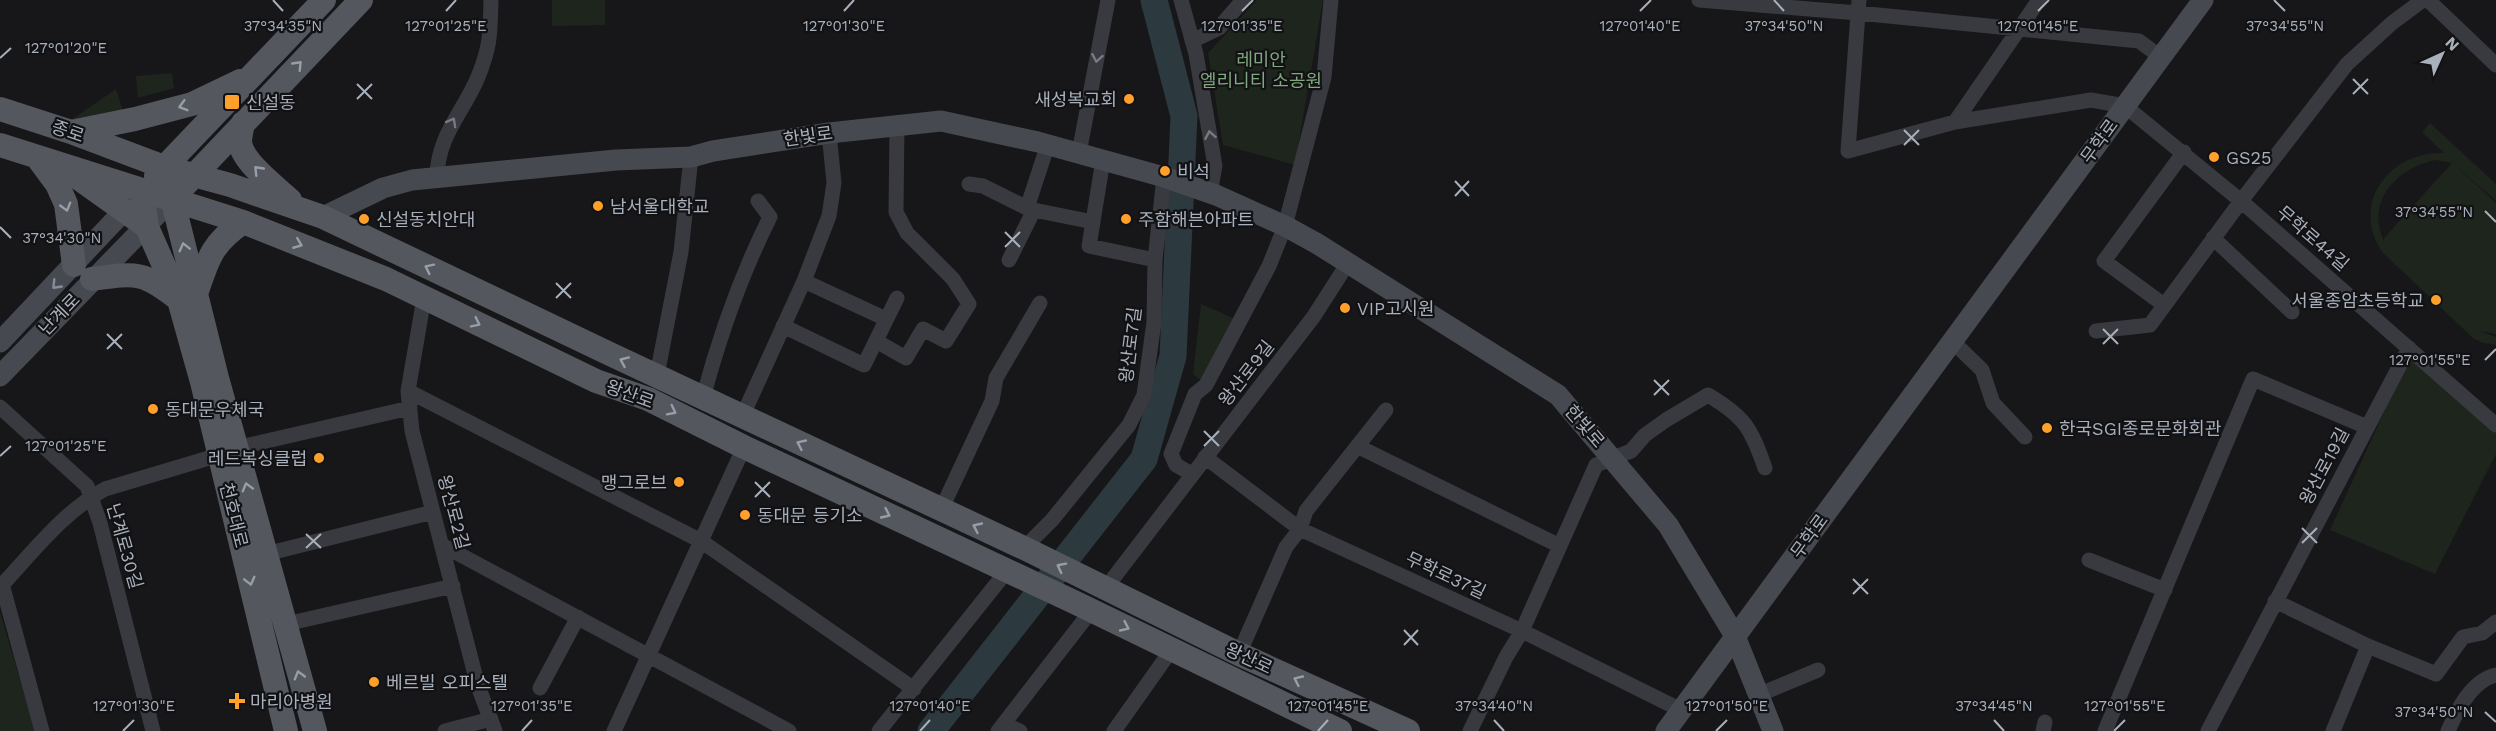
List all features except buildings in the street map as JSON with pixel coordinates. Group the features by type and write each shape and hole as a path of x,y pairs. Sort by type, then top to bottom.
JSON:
{"main road":[{"path":"188,297 147,227 142,191 256,74 324,0"},
{"path":"172,199 361,0"},
{"path":"71,132 192,104 256,74"},
{"path":"225,104 243,123"},
{"name":"종로","path":"0,109 71,132 164,167"},
{"path":"243,123 240,140 242,150 254,166 296,206"},
{"name":"종로","path":"0,145 172,199"},
{"path":"37,157 57,184 66,204 83,272 146,277 188,297"},
{"path":"63,166 147,227"},
{"path":"164,167 172,199 188,297"},
{"name":"왕산로","path":"164,167 296,206 323,217 1027,550 1239,654 1408,731"},
{"name":"왕산로","path":"172,199 243,222 386,279 596,381 648,399 1340,731"},
{"path":"188,297 210,254 226,234 243,222"},
{"name":"천호대로","path":"188,297 228,451 286,731"},
{"name":"천호대로","path":"228,451 266,554 315,731"}],"street":[{"path":"437,178 437,160 448,130 477,78 490,42 491,0"},
{"path":"1079,153 1107,0"},
{"path":"1181,0 1192,41 1215,166 1210,193"},
{"path":"1192,41 1220,28 1243,0"},
{"path":"1192,474 1176,465 1171,454 1195,394 1206,385 1269,266 1285,226 1324,77 1331,0"},
{"path":"1699,0 1859,6 2019,29 2139,41 2162,58"},
{"path":"1955,122 2039,0"},
{"name":"무학로","path":"1665,731 2162,58 2202,0"},
{"path":"2096,331 2150,325 2213,238 2347,64 2392,23 2423,0"},
{"path":"2428,0 2496,65"},
{"path":"1859,6 1848,152 1955,122 2091,100 2125,106"},
{"name":"무학로44길","path":"2125,106 2241,201 2496,425"},
{"name":"한빛로","path":"323,217 383,188 412,180 616,160 691,157 713,151 829,133 941,121 1048,144 1164,177 1210,193 1285,226 1558,395 1668,525 1735,636 1773,731"},
{"path":"876,341 906,358 923,329 946,341 969,304 953,279 907,233 896,212 897,126"},
{"path":"742,417 804,281 829,216 834,183 829,133"},
{"path":"1008,260 1031,216 1028,205 1048,144"},
{"path":"2164,305 2104,261 2184,152"},
{"name":"왕산로","path":"657,375 681,252 691,157"},
{"path":"1103,160 1089,246 1155,260"},
{"name":"왕산로7길","path":"1027,550 1129,425 1144,395 1154,322 1155,260 1164,177"},
{"path":"969,184 983,186 1029,210 1093,222"},
{"name":"난계로","path":"0,376 83,272 100,237 142,191"},
{"name":"난계로","path":"0,342 83,272 119,254 172,199"},
{"path":"703,398 722,330 770,217 758,201"},
{"path":"2213,238 2292,312"},
{"name":"왕산로9길","path":"1098,585 1192,474 1314,316 1348,263"},
{"path":"804,281 886,319"},
{"name":"왕산로2길","path":"424,298 408,391 412,431 478,686 493,725"},
{"path":"783,326 864,365 897,298"},
{"path":"941,510 992,401 996,378 1040,303"},
{"path":"1952,341 1982,370 1993,403 2025,437"},
{"name":"왕산로19길","path":"2208,731 2409,348"},
{"path":"2105,731 2253,379 2367,427"},
{"path":"408,391 701,542 914,689"},
{"path":"1470,731 1506,657 1522,632 1596,465 1631,451 1645,435 1708,395 1728,407 1746,423 1765,468"},
{"name":"난계로30길","path":"0,407 87,486 100,523 153,731"},
{"path":"42,731 1,585 72,510 105,489 228,451 410,408"},
{"path":"1239,654 1286,547 1300,529 1306,511 1386,410"},
{"path":"1357,446 1560,546"},
{"path":"614,731 744,447"},
{"name":"무학로37길","path":"1205,457 1300,529 1522,632 1681,710"},
{"name":"천호대로","path":"266,554 434,512"},
{"path":"442,545 789,731"},
{"path":"2089,560 2165,590"},
{"path":"879,731 1010,573"},
{"path":"285,624 453,586"},
{"path":"2275,601 2368,646 2436,674 2463,637 2482,633 2496,622"},
{"path":"1020,731 1001,728 1082,606"},
{"path":"540,688 578,616"},
{"path":"2332,731 2368,646"},
{"path":"1114,731 1172,649"},
{"path":"1758,695 1818,670"},
{"path":"2448,731 2464,699 2490,676 2496,675"},
{"path":"445,731 493,725"}],"green space":[{"path":"552,0 605,0 605,25 552,26"},
{"name":"레미안 엘리니티 소공원","path":"1257,0 1323,0 1295,165 1223,145 1208,53"},
{"path":"172,73 174,88 138,98 136,76"},
{"path":"116,89 123,112 71,120"},
{"path":"2430,123 2496,184 2496,201 2454,164 2496,203 2496,334 2479,331 2496,337 2496,345 2474,339 2383,253 2374,235 2370,217 2373,199 2380,184 2406,161 2424,154 2444,153 2422,132","holes":["2435,160 2452,163 2384,238 2384,241 2379,227 2379,213 2388,189 2397,179 2421,164"]},
{"path":"1201,304 1240,321 1206,385 1193,374"},
{"path":"2412,359 2496,433 2496,454 2435,574 2330,530 2386,408"},
{"path":"0,612 35,731 0,731"}],"waterway":[{"path":"931,731 1144,459 1173,356 1184,116 1154,0"}],"place":[{"name":"새성복교회","path":"1129,99"},
{"name":"신설동","path":"232,102"},
{"name":"GS25","path":"2214,157"},
{"name":"비석","path":"1165,171"},
{"name":"남서울대학교","path":"598,206"},
{"name":"신설동치안대","path":"364,219"},
{"name":"주함해븐아파트","path":"1126,219"},
{"name":"서울종암초등학교","path":"2436,300"},
{"name":"VIP고시원","path":"1345,308"},
{"name":"동대문우체국","path":"153,409"},
{"name":"한국SGI종로문화회관","path":"2047,428"},
{"name":"레드복싱클럽","path":"319,458"},
{"name":"맹그로브","path":"679,482"},
{"name":"동대문 등기소","path":"745,515"},
{"name":"베르빌 오피스텔","path":"374,682"},
{"name":"마리아병원","path":"237,701"}]}
